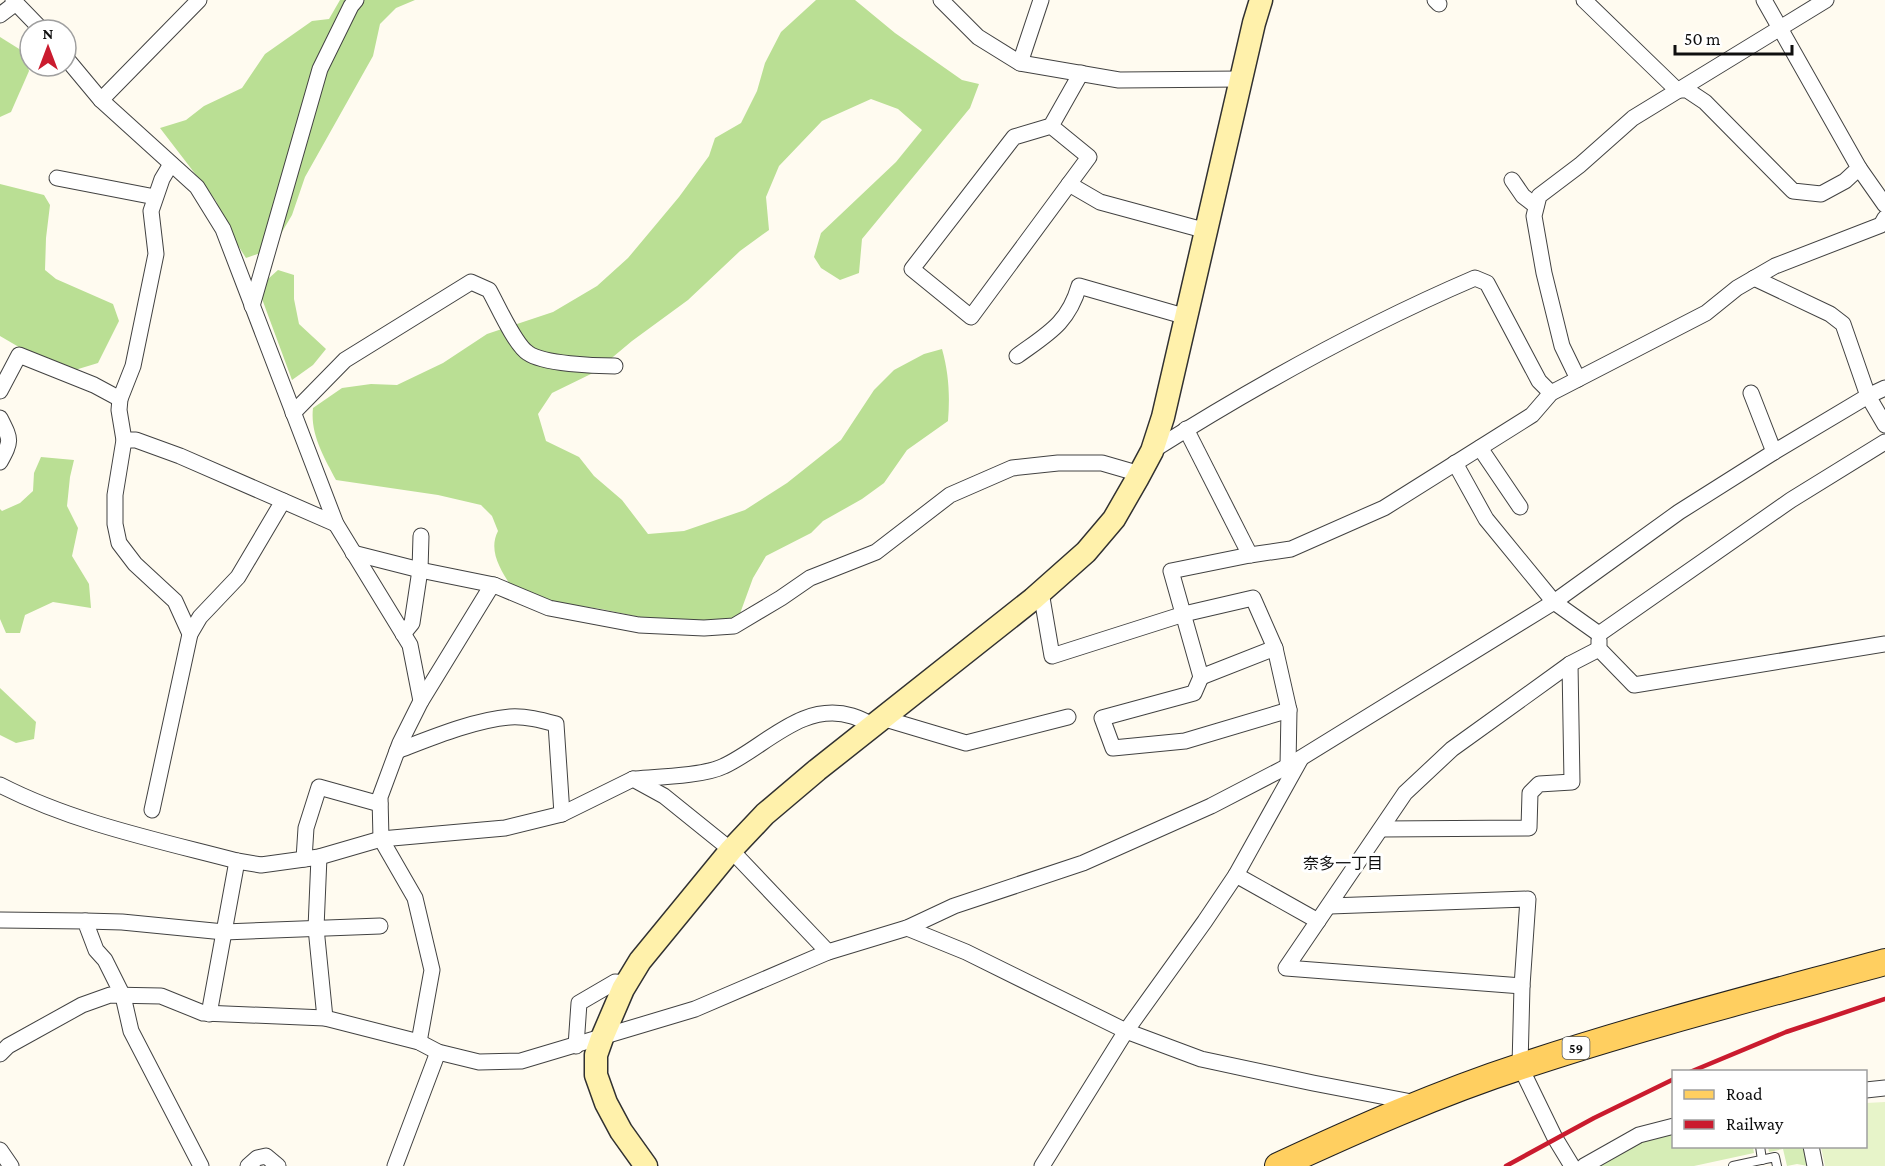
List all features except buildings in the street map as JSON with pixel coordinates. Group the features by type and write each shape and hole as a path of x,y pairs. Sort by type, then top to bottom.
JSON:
{"main road":[{"name":"59","path":"1278,1166 1339,1138 1520,1066 1640,1028 1885,962"}],"street":[{"path":"102,100 199,0"},
{"path":"252,306 320,69 356,0"},
{"path":"941,0 978,37 1020,63 1119,80 1242,79"},
{"path":"1020,63 1041,0"},
{"path":"646,1166 621,1131 606,1103 596,1075 596,1055 602,1038 627,983 640,961 731,850 765,814 1041,592 1086,552 1114,519 1140,474 1152,451 1163,417 1208,231 1254,23 1262,0"},
{"path":"1584,0 1677,90 1688,90 1704,102 1794,191 1821,194 1845,182 1859,168"},
{"path":"1764,0 1859,168 1885,205"},
{"path":"1578,379 1562,346 1549,296 1534,216 1539,196 1580,165 1633,118 1826,0"},
{"path":"0,15 14,1 30,18"},
{"path":"78,72 102,100 197,188 223,230 336,524 410,645 421,701"},
{"path":"1051,126 1089,157 971,317 912,269 1014,137 1051,126 1081,74"},
{"path":"171,164 162,179 151,211 156,254 133,366 120,399 119,410 124,440 115,495 115,524 119,543 135,564 175,601 190,634"},
{"path":"57,178 155,197"},
{"path":"1512,180 1524,196 1536,206"},
{"path":"1069,184 1100,202 1208,231"},
{"path":"1289,710 1185,741 1113,748 1102,718 1194,693 1201,677 1171,571 1291,549 1384,508 1532,415 1551,393 1706,313 1737,288 1775,266 1881,225 1885,218"},
{"path":"1152,451 1186,429 1348,338 1421,301 1475,278 1487,283 1539,381 1551,393"},
{"path":"1754,278 1830,314 1844,324 1868,396 1885,425"},
{"path":"293,413 345,360 471,282 489,290 506,322 526,352 541,359 615,366"},
{"path":"1017,356 1055,329 1074,304 1079,286 1187,317"},
{"path":"0,392 20,355 94,385 120,399"},
{"path":"0,1054 8,1046 82,1005 110,995 161,996 209,1014 325,1018 419,1042 438,1052 479,1062 521,1061 695,1009 828,952 907,928 954,906 1083,863 1210,806 1287,766 1554,602 1679,512 1774,452 1885,388"},
{"path":"1750,393 1774,452"},
{"path":"0,418 10,444 0,462"},
{"path":"1186,429 1250,555"},
{"path":"124,440 136,440 180,456 336,524"},
{"path":"1522,986 1286,968 1405,793 1452,750 1791,500 1885,442"},
{"path":"1480,448 1520,507"},
{"path":"353,553 494,585 549,608 639,625 704,628 734,626 810,578 876,552 950,495 1012,468 1058,463 1102,463 1140,474"},
{"path":"1455,463 1486,519 1554,602 1599,641 1634,685 1885,644"},
{"path":"152,810 190,634 200,617 238,577 283,501"},
{"path":"403,634 412,623 420,570 422,536"},
{"path":"419,1042 432,970 415,898 381,840 380,797 397,751 421,701 494,585"},
{"path":"1041,592 1052,656 1184,614 1253,598 1275,648 1289,710 1287,766"},
{"path":"1201,677 1275,648"},
{"path":"1382,829 1529,828 1530,793 1539,784 1572,782 1570,664"},
{"path":"0,785 26,798 90,821 237,861 261,865 312,858 381,840 505,828 562,814 633,780 709,771 723,767 796,722 813,715 832,713 853,716 966,743 1068,717"},
{"path":"397,751 463,728 510,717 536,718 556,724 562,814"},
{"path":"1042,1166 1126,1031 1236,875 1301,758"},
{"path":"633,780 664,796 731,850 828,952"},
{"path":"325,1018 312,858 306,828 318,787 380,804"},
{"path":"209,1014 237,861"},
{"path":"1236,875 1318,921"},
{"path":"1330,906 1528,899 1522,986 1520,1066 1555,1138 1572,1166"},
{"path":"0,920 85,921 224,932 380,926"},
{"path":"85,921 96,950 105,960 123,996 131,1031 201,1166"},
{"path":"907,928 966,952 1126,1031 1201,1059 1422,1104"},
{"path":"576,1046 579,1003 615,982 627,983"},
{"path":"395,1166 438,1052"},
{"path":"1867,1090 1885,1088"},
{"path":"1584,1166 1639,1135 1672,1127"},
{"path":"1811,1148 1815,1166"},
{"path":"0,1150 11,1166"},
{"path":"248,1166 257,1158 266,1156 278,1166"}],"lane":[{"path":"1760,1148 1762,1160"},
{"path":"1733,1166 1775,1157 1777,1166"}],"green space":[{"path":"340,0 415,0 396,8 380,24 373,56 305,177 292,215 272,249 246,258 230,233 216,201 160,128 186,120 204,106 242,88 265,54 312,21 329,19"},
{"path":"816,0 855,0 895,33 962,80 979,84 970,108 862,239 859,273 840,280 821,268 814,257 821,233 896,162 922,130 898,109 871,99 822,121 779,166 766,197 769,230 740,251 688,300 632,341 595,372 552,393 538,414 546,441 579,457 594,476 622,500 648,534 684,531 745,510 787,483 841,440 874,390 894,370 924,354 942,349 948,385 948,421 907,450 884,483 862,499 823,521 811,533 766,556 753,578 738,619 707,623 659,621 601,609 518,597 496,557 494,548 498,531 492,516 481,505 438,495 336,480 316,436 313,408 342,388 371,384 397,385 443,363 487,334 553,312 597,286 628,258 679,197 709,156 715,138 741,123 757,91 765,63 781,32"},
{"path":"0,37 18,48 18,78 26,78 11,112 0,117"},
{"path":"0,184 44,195 50,205 45,270 56,279 113,304 119,321 98,363 75,370 24,350 0,336"},
{"path":"278,270 294,275 294,299 299,324 326,349 313,365 292,380 258,288"},
{"path":"41,457 74,460 67,506 78,528 72,556 89,584 91,608 53,602 25,615 20,633 6,633 0,619 0,509 2,511 20,503 33,491 34,473"},
{"path":"0,688 36,722 34,739 16,743 0,735"},
{"path":"1885,1102 1885,1166 1825,1166 1821,1148 1867,1148 1867,1103"},
{"path":"1672,1133 1672,1148 1753,1148 1754,1153 1694,1166 1597,1166 1643,1140"},
{"path":"1768,1148 1804,1148 1808,1166 1797,1164 1787,1166 1783,1149 1769,1152"}],"railway":[{"path":"1695,1070 1786,1032 1885,999"},
{"path":"1506,1166 1594,1118 1672,1080"}],"district":[{"name":"奈多一丁目","path":"1343,863"}]}
